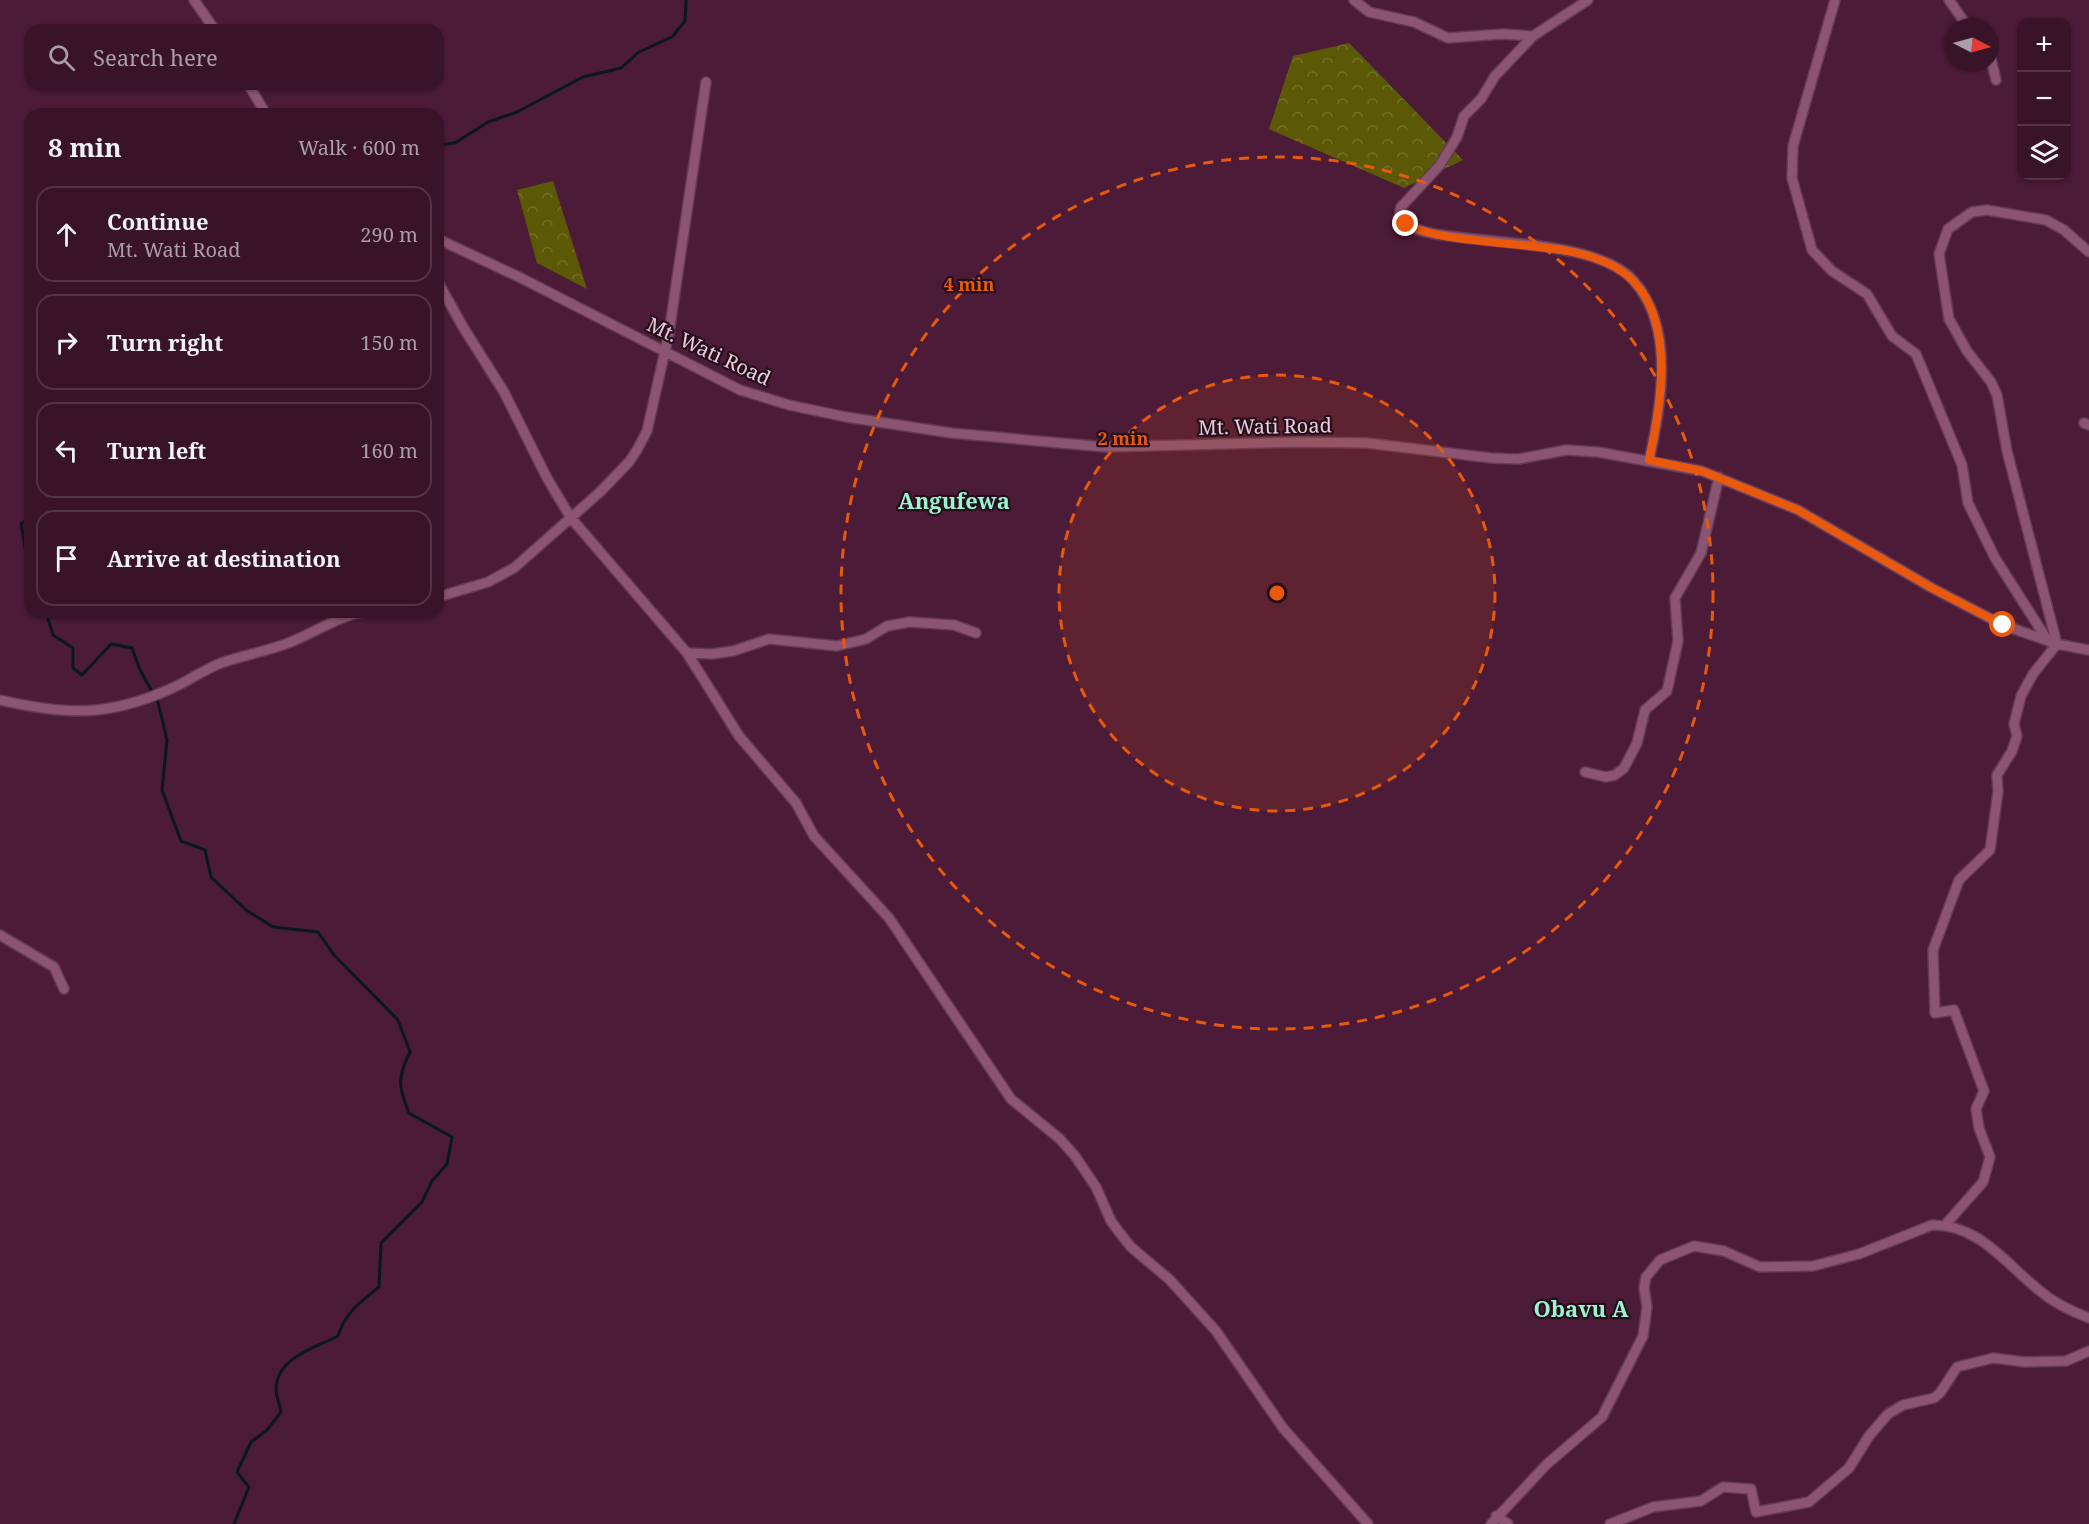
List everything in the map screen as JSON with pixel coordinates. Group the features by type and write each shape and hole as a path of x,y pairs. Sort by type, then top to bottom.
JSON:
{"street":[{"path":"194,0 211,24"},
{"path":"1354,0 1369,12 1414,22 1448,38 1502,34 1533,36"},
{"path":"1588,0 1533,36 1495,76 1481,99 1464,116 1456,137 1440,165 1401,207 1400,215 1406,224 1440,235 1574,253 1615,267 1632,279 1645,296 1654,321 1663,373 1649,460"},
{"path":"1835,0 1792,146 1792,178 1812,250 1832,271 1867,294 1892,336 1916,354 1962,465 1968,503 1995,558 2046,638"},
{"path":"1948,0 1961,18"},
{"path":"1994,72 1996,80"},
{"path":"444,595 488,582 514,568 621,471 637,450 647,431 675,300 706,82"},
{"path":"252,90 262,108"},
{"path":"1945,1225 1983,1182 1990,1157 1979,1128 1976,1109 1984,1091 1975,1064 1954,1010 1935,1013 1933,950 1959,880 1990,850 1998,792 1997,775 2015,744 2017,736 2014,724 2021,696 2033,674 2057,644 2007,451 1997,395 1991,382 1967,351 1949,319 1939,254 1948,229 1965,216 1987,210 2046,219 2064,230 2089,252"},
{"name":"Mt. Wati Road","path":"444,242 519,277 740,390 789,405 951,433 1105,447 1299,442 1367,443 1491,458 1519,459 1566,450 1649,460 1719,477 1798,510 1932,588 2003,625 2046,638 2057,644 2089,650"},
{"path":"444,293 462,327 504,392 547,478 571,518 687,653 739,736 796,803 814,836 889,918 947,1000 1006,1092 1060,1139 1075,1156 1096,1187 1111,1221 1119,1232 1131,1247 1170,1280 1216,1330 1283,1428 1368,1524"},
{"path":"1586,772 1606,777 1616,775 1624,768 1637,743 1646,710 1667,691 1678,641 1675,598 1701,553 1719,477"},
{"path":"0,700 42,709 87,713 126,705 172,689 222,663 289,642 345,618"},
{"path":"687,653 712,654 733,651 769,639 837,646 866,639 887,626 910,622 954,625 976,633"},
{"path":"0,935 54,967 64,989"},
{"path":"1509,1524 1493,1520 1547,1464 1602,1417 1643,1336 1647,1307 1644,1288 1646,1277 1660,1260 1694,1246 1724,1251 1760,1267 1813,1266 1859,1254 1932,1225 1945,1225 1961,1230 1996,1250 2041,1292 2089,1318"},
{"path":"1610,1524 1653,1507 1701,1501 1723,1487 1751,1489 1756,1512 1809,1502 1849,1468 1869,1436 1888,1414 1903,1405 1934,1398 1940,1394 1957,1367 1993,1358 2025,1362 2066,1360 2089,1352"}],"green space":[{"path":"1349,43 1463,160 1404,188 1269,129 1293,56"},
{"path":"553,181 587,289 537,263 517,190"}],"waterway":[{"path":"444,144 455,143 488,122 517,112 583,77 621,68 639,52 672,37 685,21 686,0"},
{"path":"24,521 21,524 24,541"},
{"path":"48,618 53,635 73,648 73,668 82,675 111,644 132,648 140,670 158,702 167,740 162,790 181,841 205,850 211,877 246,910 273,927 318,932 334,955 398,1020 410,1052 400,1082 409,1113 452,1137 447,1164 432,1181 422,1202 381,1243 379,1287 349,1314 338,1336 299,1355 283,1369 276,1389 281,1412 266,1431 251,1442 237,1472 249,1487 234,1524"}],"district":[{"name":"Angufewa","path":"954,500"},
{"name":"Obavu A","path":"1581,1308"}],"route":[{"path":"1406,224 1440,235 1574,253 1615,267 1632,279 1645,296 1660,347 1663,373 1649,460 1702,471 1798,510 1932,588 2003,625"}]}
